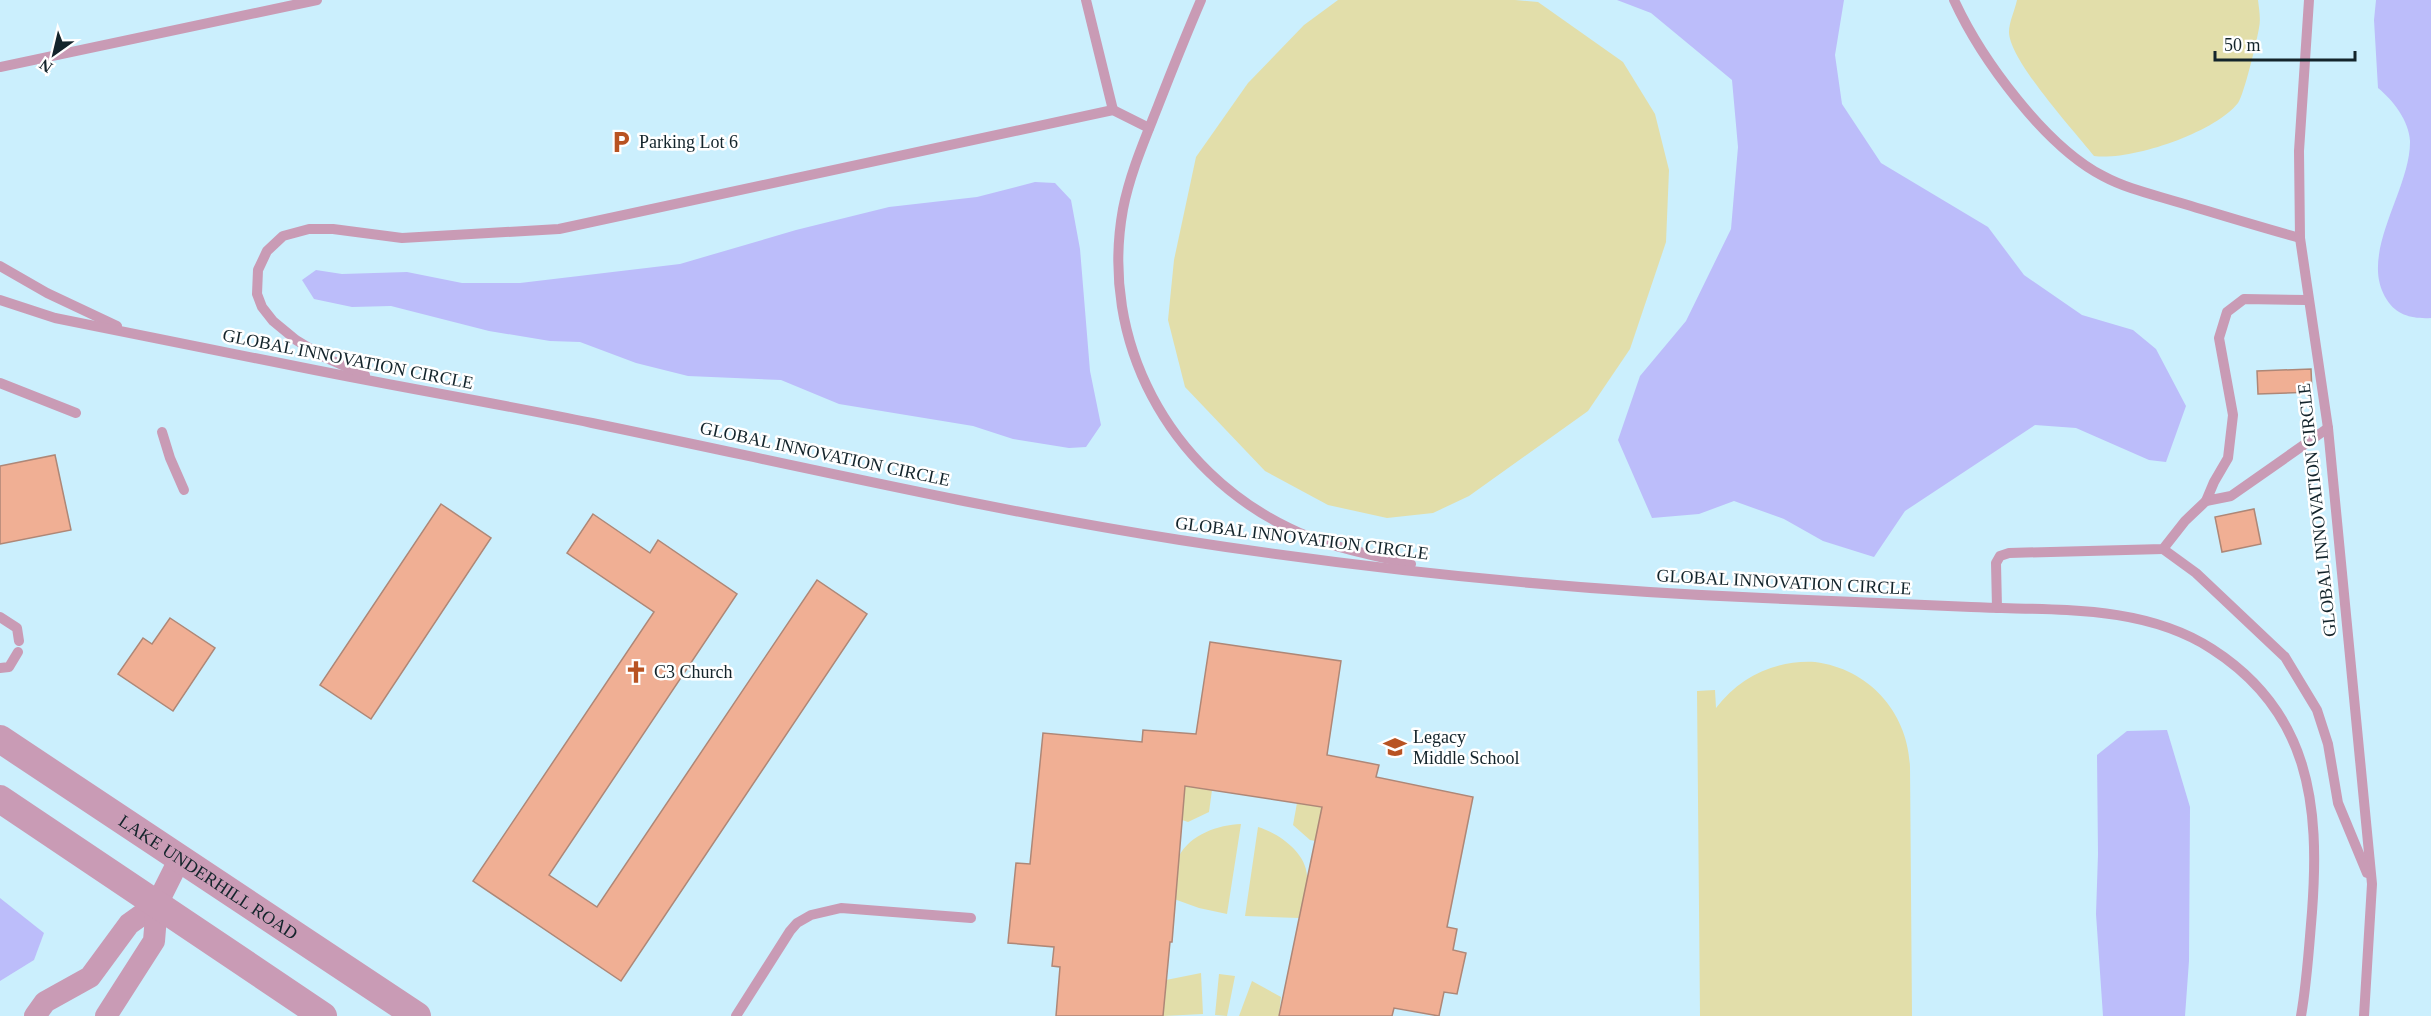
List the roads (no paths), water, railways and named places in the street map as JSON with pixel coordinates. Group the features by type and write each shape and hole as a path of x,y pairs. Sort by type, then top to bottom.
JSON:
{"street":[{"name":"LAKE UNDERHILL ROAD","path":"0,739 417,1016"},
{"path":"0,799 323,1016"},
{"path":"106,1016 154,941 157,904 179,860"},
{"path":"35,1016 45,1002 90,977 129,924 157,904"}],"lane":[{"path":"0,68 317,0"},
{"path":"1086,0 1113,110"},
{"path":"1201,0 1149,128 1132,174 1124,208 1119,248 1119,290 1135,360 1152,398 1174,434 1207,472 1251,508 1289,528 1328,544 1455,575"},
{"path":"1954,0 1978,43 2007,85 2061,145 2089,167 2118,183 2149,194 2300,238"},
{"name":"GLOBAL INNOVATION CIRCLE","path":"2308,0 2300,152 2300,238 2307,300 2328,428 2372,884 2364,1016"},
{"path":"383,383 314,351 296,340 267,315 257,294 256,275 262,260 274,242 291,232 309,229 333,229 402,238 559,229 1113,110 1149,128"},
{"path":"0,266 58,298 134,333"},
{"path":"2163,549 2185,521 2206,501 2228,458 2233,415 2219,338 2227,312 2244,298 2307,300"},
{"name":"GLOBAL INNOVATION CIRCLE","path":"0,300 55,318 582,421 1092,525 1286,555 1455,575 1663,594 2077,610 2137,619 2173,629 2204,644 2251,681 2283,720 2302,762 2310,794 2315,837 2315,872 2306,991 2301,1016"},
{"path":"0,383 76,413"},
{"path":"2206,501 2231,496 2328,428"},
{"path":"162,432 184,490"},
{"path":"1997,608 1996,563 2000,555 2009,553 2163,549 2204,579 2284,657 2317,710 2328,744 2338,803 2372,884"},
{"path":"0,617 17,628 18,646 9,667 0,668"},
{"path":"736,1016 790,931 797,923 811,915 841,908 972,918"}],"water":[{"path":"1617,0 1844,0 1835,55 1842,104 1881,163 1988,227 2024,275 2082,315 2133,330 2156,349 2186,406 2166,462 2149,460 2076,428 2035,425 1905,511 1874,557 1823,541 1784,519 1734,501 1699,514 1652,518 1618,440 1640,376 1686,321 1731,229 1738,147 1732,80 1651,13"},
{"path":"2376,0 2431,0 2431,318 2412,317 2396,310 2387,300 2379,282 2378,263 2381,243 2403,180 2410,141 2407,126 2399,112 2378,88 2374,20"},
{"path":"1035,182 1055,183 1071,200 1080,249 1090,371 1101,425 1086,447 1069,448 1013,439 973,426 839,404 781,380 688,376 636,363 580,342 550,341 489,331 391,306 352,307 314,299 302,280 316,270 342,274 407,272 462,283 520,283 680,264 796,230 889,207 977,197"},
{"path":"2167,730 2190,807 2189,961 2185,1016 2103,1016 2096,914 2097,755 2127,731"},
{"path":"0,898 44,933 34,960 0,981"}],"place":[{"name":"Parking Lot 6","path":"621,142"},
{"name":"C3 Church","path":"636,672"},
{"name":"Legacy Middle School","path":"1395,747"}]}
